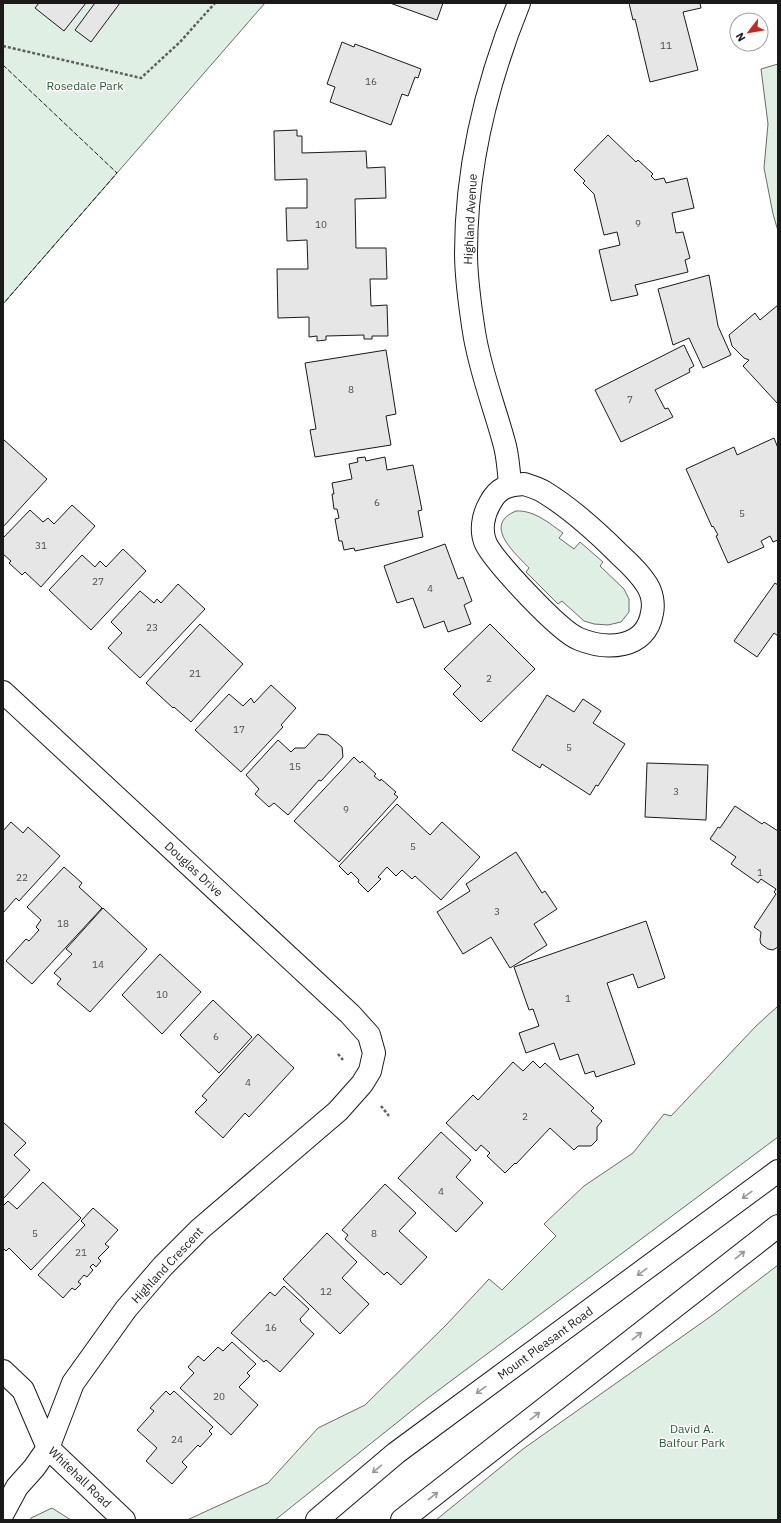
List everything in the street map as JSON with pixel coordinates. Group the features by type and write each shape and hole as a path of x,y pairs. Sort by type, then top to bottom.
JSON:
{"street":[{"name":"Highland Avenue","path":"510,485 506,448 485,379 474,333 466,254 470,190 479,132 493,78 519,3"},
{"path":"524,484 543,491 595,530 632,566 648,585 654,604 651,621 645,633 631,642 620,645 593,644 576,638 556,622 503,568 486,544 483,527 486,511 495,493 510,485 524,484"},
{"name":"Douglas Drive","path":"3,692 350,1014 369,1035 374,1053"},
{"name":"Highland Crescent","path":"3,1513 18,1487 48,1448 73,1383 126,1309 163,1266 200,1229 338,1111 362,1084 370,1071 374,1053"},
{"name":"Mount Pleasant Road","path":"317,1520 396,1453 778,1172"},
{"path":"402,1520 778,1226"},
{"name":"Whitehall Road","path":"3,1371 24,1390 48,1448 124,1520"}],"path":[{"path":"3,46 141,78 180,42 215,3"}],"green space":[{"name":"Rosedale Park","path":"3,3 265,3 3,304"},
{"path":"778,64 778,231 764,168 768,124 761,69"},
{"path":"516,511 523,511 547,521 563,533 559,538 574,549 580,542 603,562 600,566 624,589 629,599 629,612 621,622 608,625 594,624 584,621 562,601 558,604 526,572 529,568 516,555 504,539 501,531 502,524 506,517"},
{"path":"778,1006 778,1137 424,1401 275,1520 187,1520 268,1483 318,1428 365,1405 447,1324 489,1279 502,1290 556,1236 544,1224 584,1186 633,1153 664,1114 671,1116 756,1026"},
{"name":"David A. Balfour Park","path":"778,1265 778,1520 436,1520 523,1449 714,1314"},
{"path":"52,1508 71,1520 30,1520 31,1518"}],"building":[{"path":"39,3 86,3 64,31 35,8"},
{"path":"95,3 120,3 91,42 75,30"},
{"path":"390,3 443,3 437,20"},
{"path":"629,3 700,3 701,8 683,12 698,70 650,82 635,19 633,20"},
{"path":"342,42 354,47 355,44 421,69 418,78 415,77 408,96 402,94 391,125 330,102 335,87 327,84"},
{"path":"297,130 297,136 302,136 302,153 366,151 367,168 385,167 386,198 355,199 356,248 386,248 387,279 370,279 371,306 387,305 388,336 372,336 372,339 364,339 364,335 326,336 326,340 317,341 317,336 309,337 309,317 278,318 277,269 308,269 307,240 287,241 286,208 307,208 307,179 275,180 274,131"},
{"path":"608,135 636,162 638,160 653,174 651,176 655,180 664,178 666,183 687,178 694,208 672,213 676,233 683,232 690,258 685,260 688,272 635,285 638,295 611,301 599,250 620,245 617,232 604,235 594,194 583,183 585,181 574,170"},
{"path":"709,275 718,326 731,355 703,368 689,338 673,345 658,289"},
{"path":"778,305 778,404 743,366 749,360 744,358 732,346 729,335 755,313 760,320"},
{"path":"684,345 694,366 689,369 690,372 655,390 665,409 668,408 673,417 621,442 595,390"},
{"path":"386,350 396,414 386,416 391,445 315,457 310,430 316,429 305,363"},
{"path":"774,438 778,448 778,540 773,542 770,536 761,541 764,547 728,563 716,536 718,535 713,526 712,527 686,469 734,447 737,455"},
{"path":"3,439 47,479 3,527"},
{"path":"365,457 366,461 385,457 387,470 413,465 422,510 418,511 423,537 355,551 354,548 344,550 342,541 339,541 335,519 339,518 337,509 334,509 332,483 352,479 349,464 358,462 357,458"},
{"path":"72,505 95,526 41,587 25,572 22,575 9,563 11,561 3,554 3,538 30,510 43,522 48,518 54,524"},
{"path":"445,544 458,579 463,577 472,601 464,605 471,624 448,632 444,621 424,628 413,598 397,603 384,566"},
{"path":"123,549 146,571 91,630 49,590 82,555 95,567 100,561 106,567"},
{"path":"775,583 778,585 778,636 774,633 757,657 734,641"},
{"path":"178,584 205,609 140,678 108,648 122,633 111,622 140,591 154,603 157,599 161,603"},
{"path":"200,624 243,664 191,722 174,707 173,708 146,683"},
{"path":"490,624 535,669 481,722 453,694 461,686 444,669"},
{"path":"271,685 296,708 281,725 283,727 241,772 195,730 229,694 243,706 251,698 254,703"},
{"path":"547,695 574,712 583,699 601,711 593,723 625,744 598,786 596,785 590,795 542,764 540,768 512,750"},
{"path":"318,734 328,735 342,747 343,757 321,781 319,780 288,815 274,803 269,807 255,794 259,789 246,775 278,740 291,752 295,748 305,748"},
{"path":"354,757 360,763 362,761 376,774 374,776 380,781 381,779 396,792 394,794 398,797 339,862 294,821"},
{"path":"647,763 708,765 706,820 645,817"},
{"path":"397,804 430,835 442,822 480,857 441,900 415,876 412,879 402,870 396,876 387,867 378,877 381,879 368,892 351,872 348,875 339,866"},
{"path":"735,806 762,824 764,822 778,831 778,947 773,950 768,949 761,944 761,932 754,927 776,894 774,892 776,889 761,879 758,883 731,864 736,857 710,839 718,827 720,828"},
{"path":"11,822 23,833 28,827 60,856 19,901 16,898 3,913 3,831"},
{"path":"516,852 542,893 545,891 557,909 534,924 547,945 510,968 491,937 463,954 437,912 470,891 466,884"},
{"path":"64,867 82,883 79,887 102,908 32,984 6,961 26,939 29,941 39,930 36,927 41,920 27,907"},
{"path":"103,908 147,949 90,1012 57,984 61,979 54,973 72,954 66,949"},
{"path":"646,921 665,978 638,988 633,974 607,983 635,1064 596,1077 594,1071 585,1074 578,1054 560,1060 554,1043 526,1053 519,1033 539,1026 533,1009 529,1010 514,967"},
{"path":"160,954 201,992 162,1034 122,995"},
{"path":"213,1000 252,1037 219,1073 180,1035"},
{"path":"258,1034 294,1068 249,1117 245,1113 223,1138 195,1112 207,1100 202,1096"},
{"path":"533,1061 540,1068 545,1063 594,1108 591,1111 602,1121 597,1127 597,1140 591,1146 578,1146 574,1150 550,1128 516,1164 515,1163 505,1173 487,1156 490,1153 481,1145 476,1151 446,1123 473,1095 478,1100 513,1062 523,1071"},
{"path":"3,1122 26,1143 14,1155 30,1170 3,1199"},
{"path":"441,1132 471,1160 456,1177 483,1203 456,1232 398,1178"},
{"path":"43,1182 81,1218 31,1270 9,1248 6,1251 3,1248 3,1206 8,1201 17,1209"},
{"path":"385,1184 416,1213 399,1231 427,1257 401,1285 387,1272 384,1275 345,1239 348,1235 342,1230"},
{"path":"93,1208 118,1230 105,1244 109,1247 98,1258 101,1261 96,1267 93,1264 90,1267 93,1270 87,1277 84,1275 78,1282 81,1284 75,1290 72,1288 63,1298 38,1275 85,1225 81,1221"},
{"path":"327,1233 357,1262 342,1278 369,1304 340,1334 283,1279"},
{"path":"284,1286 309,1309 300,1319 301,1322 314,1334 280,1372 266,1360 264,1362 231,1333 270,1292 275,1296"},
{"path":"232,1342 256,1364 247,1373 250,1376 239,1387 258,1405 231,1435 180,1388 194,1373 188,1367 198,1356 204,1361 218,1347 223,1351"},
{"path":"166,1391 170,1395 174,1391 213,1427 209,1431 212,1434 200,1447 198,1445 182,1462 187,1467 172,1484 146,1461 157,1448 137,1430 154,1411 150,1408"}],"fence":[{"path":"3,65 117,173 3,304"}]}
